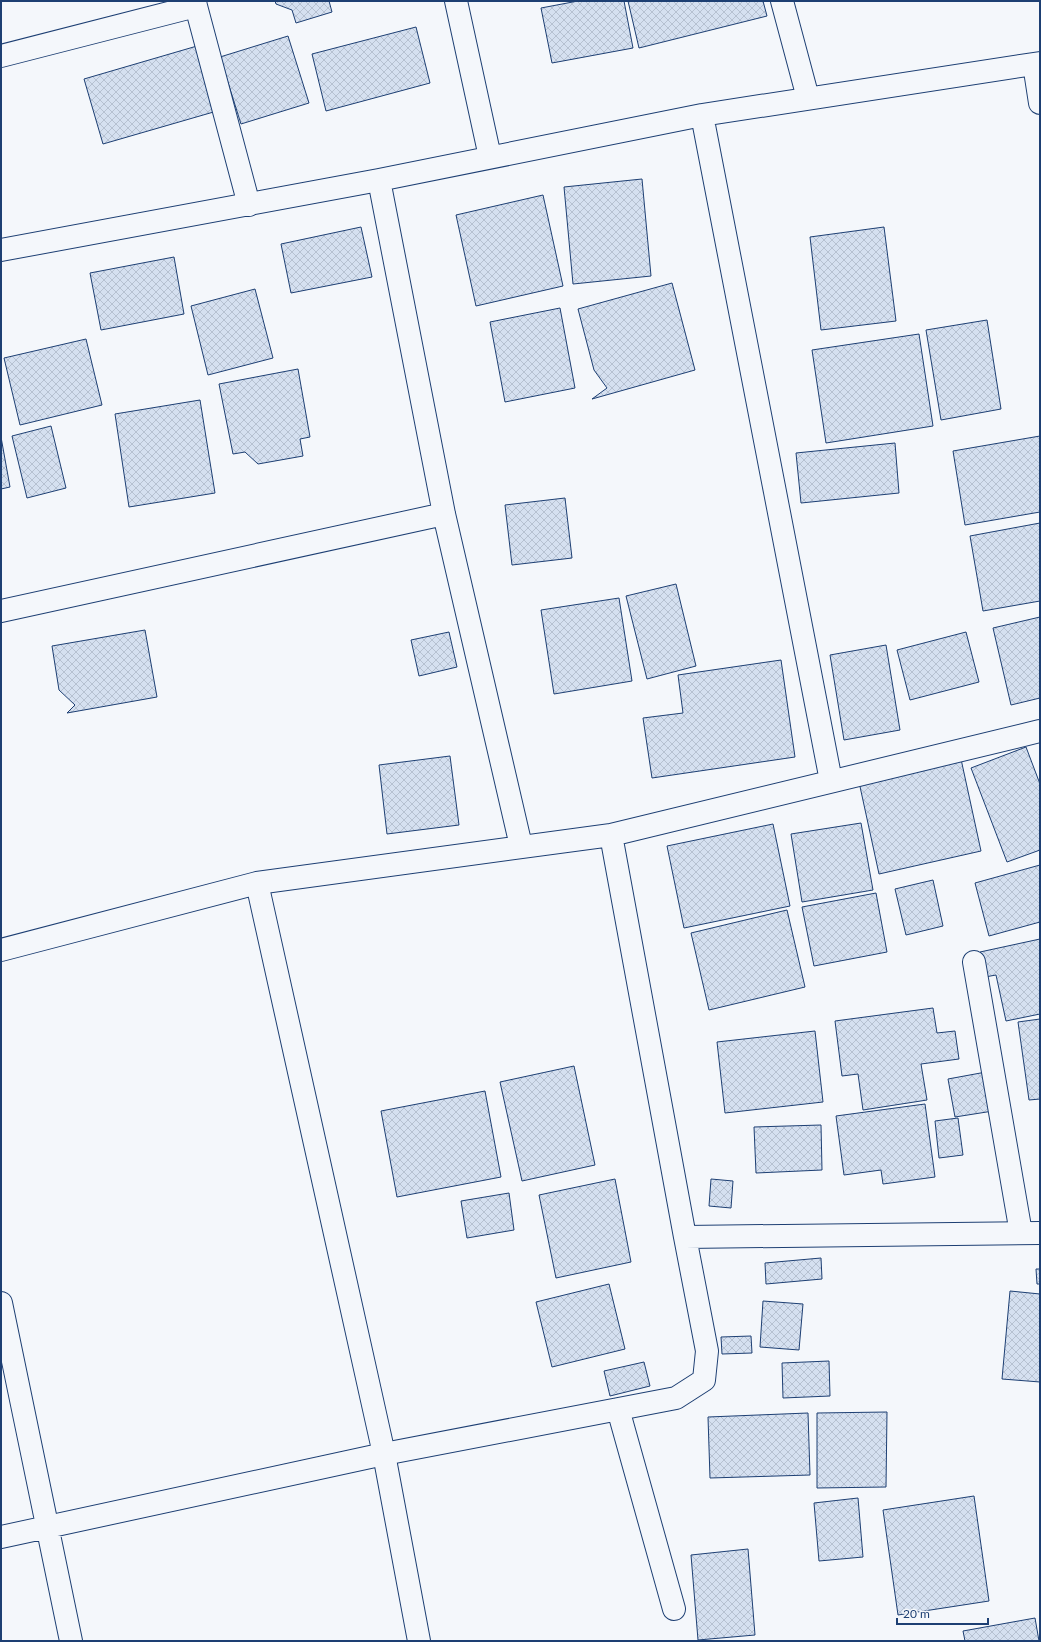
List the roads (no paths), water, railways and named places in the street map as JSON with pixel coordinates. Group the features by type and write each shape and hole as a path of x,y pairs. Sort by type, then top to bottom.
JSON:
{"street":[{"path":"456,1 490,157"},
{"path":"782,1 808,98"},
{"path":"1,56 195,3 249,205"},
{"path":"1,250 379,180 702,115 1037,64 1040,103"},
{"path":"702,115 831,781"},
{"path":"379,180 444,514 521,846"},
{"path":"1,611 444,514"},
{"path":"1,950 257,883 611,835 1040,731"},
{"path":"1,1537 46,1526 384,1454 676,1398 704,1380 707,1351 611,835"},
{"path":"257,883 384,1454 418,1641"},
{"path":"685,1237 1031,1233 974,962"},
{"path":"1,1303 71,1641"},
{"path":"618,1409 674,1609"}]}
